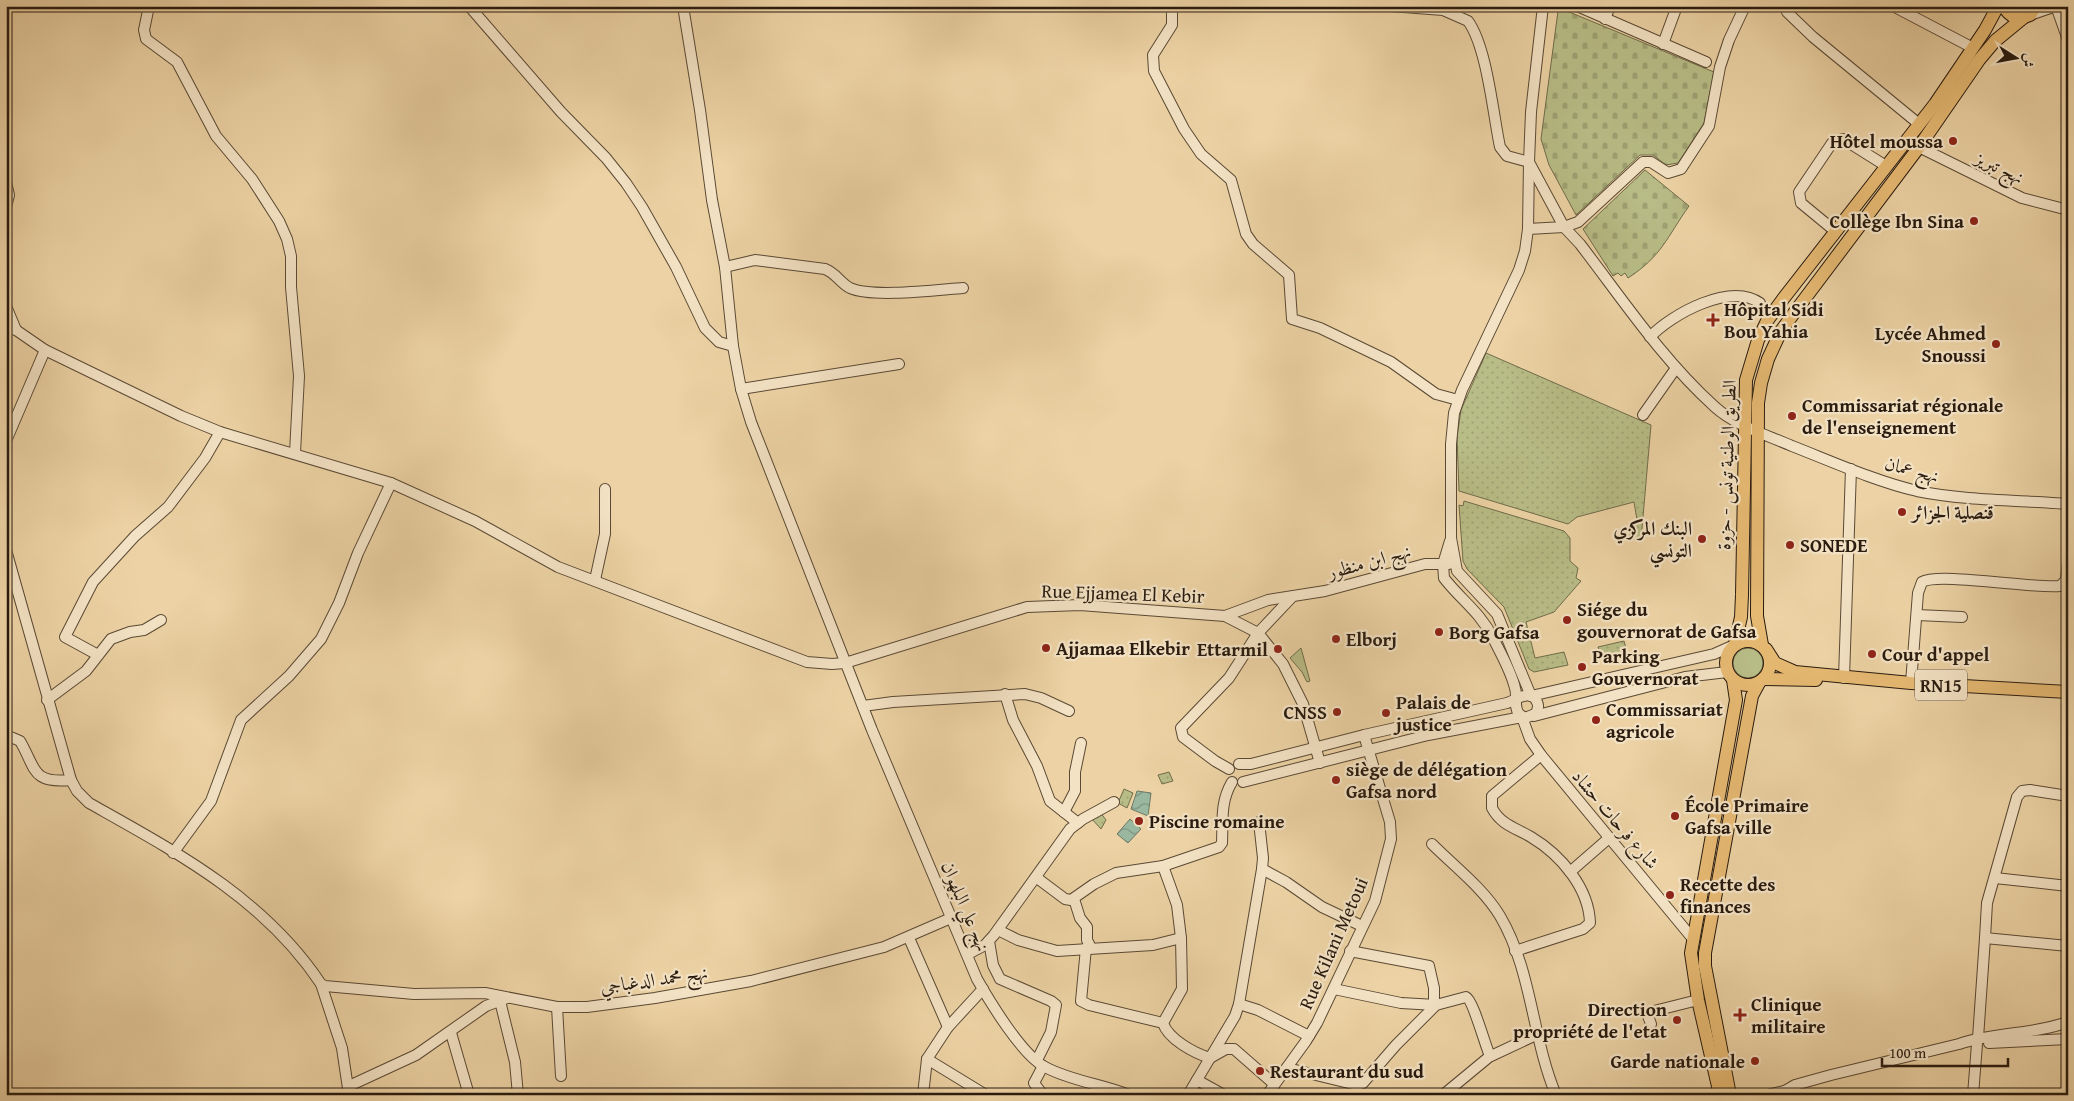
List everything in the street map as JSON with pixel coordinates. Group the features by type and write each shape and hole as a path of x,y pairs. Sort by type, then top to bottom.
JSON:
{"main road":[{"name":"الطريق الوطنية تونس - حزوة","path":"1764,647 1757,616 1756,430 1761,383 1768,359 1781,331 1919,147 1939,107 1998,6"},
{"path":"2004,6 2013,17 2030,13"},
{"name":"الطريق الوطنية تونس - حزوة","path":"1734,645 1741,618 1743,425 1746,380 1758,340 1767,321 1783,299 1919,124 1939,107 1995,41 2030,13"},
{"path":"1720,1095 1692,968 1693,938 1736,700 1726,658 1734,645 1752,640 1764,647 1770,665 1752,696 1705,953 1705,966 1730,1095"},
{"name":"RN15","path":"1764,647 1775,663 1788,670 1844,678 2068,692"},
{"path":"1730,676 1746,685 1761,681"},
{"name":"RN15","path":"1761,681 1805,681 1844,678"},
{"name":"RN15","path":"2039,691 2068,697"}],"street":[{"path":"149,6 144,30 146,39 177,62 216,136 252,180 280,221 288,239 291,256 290,287 299,376 295,454"},
{"path":"470,6 514,59 606,158 621,177 642,206 676,266 705,328 719,342 733,346"},
{"name":"نهج علي البلهوان","path":"683,6 712,200 725,267 733,346 741,389 763,455 845,663 951,918 983,989 1018,1040 1040,1063 1123,1094"},
{"path":"1172,6 1172,25 1153,55 1154,71 1184,129 1202,154 1231,180 1246,234 1253,244 1289,275 1292,319 1320,328 1391,362 1436,394 1458,400"},
{"path":"1390,6 1443,10 1468,21 1477,40 1500,147 1507,156 1529,162"},
{"path":"1533,716 1537,711 1538,704 1531,696 1497,614 1457,571 1455,565 1451,538 1451,444 1452,421 1458,400 1519,270 1525,252 1528,229 1531,112 1544,6"},
{"path":"1578,6 1706,62"},
{"path":"1606,18 1610,6"},
{"path":"1663,44 1677,6"},
{"path":"1528,229 1564,227 1578,222 1644,162 1650,162 1668,173 1681,169 1709,126 1720,67 1729,40 1745,6"},
{"path":"1893,6 1974,48"},
{"path":"2030,13 2056,6 2068,40"},
{"path":"1788,12 1813,38 1919,124"},
{"path":"1835,231 1802,203 1799,198 1799,192 1832,143 1843,139 1886,166"},
{"name":"نهج تبريز","path":"1919,147 2022,198 2068,210"},
{"name":"نهج عمان","path":"1529,162 1564,227 1580,244 1650,337 1676,368 1716,407 1743,425 1851,468 1928,493 2068,504"},
{"path":"6,182 10,195 6,207"},
{"path":"725,267 755,260 825,269 832,272 850,288 872,292 963,288"},
{"path":"1650,337 1684,310 1703,303 1746,297 1760,303"},
{"path":"6,306 11,328"},
{"name":"Rue Ejjamea El Kebir","path":"11,328 45,350 181,416 220,432 391,483 475,522 558,567 796,658 824,664 845,663 1026,607 1080,605 1224,616 1258,633 1283,664 1296,685 1320,763"},
{"path":"6,440 45,350"},
{"path":"741,389 899,364"},
{"path":"1643,415 1676,368"},
{"path":"98,656 65,636 79,605 93,582 111,561 168,507 209,453 220,432"},
{"path":"1844,678 1851,468"},
{"path":"173,853 211,801 241,720 289,676 321,639 340,602 358,553 391,483"},
{"path":"595,580 605,534 606,489"},
{"path":"1451,538 1443,564 1444,578 1478,613 1492,637 1515,686 1518,700 1516,711 1522,717"},
{"path":"6,550 8,566 47,700 71,780 77,791 89,803 217,878 276,928 321,984 342,1048 349,1090 416,1055 451,1033 486,1006 504,999 515,1062 518,1095"},
{"path":"1911,683 1919,587 1925,580 1944,578 2022,586 2060,586 2065,583 2068,561"},
{"name":"نهج ابن منظور","path":"1224,616 1261,602 1354,584 1425,564 1455,565"},
{"path":"1243,782 1247,773 1244,768 1215,761 1183,737 1181,728 1229,678 1258,633 1292,597"},
{"path":"1917,615 1962,617"},
{"path":"47,700 86,671 111,639 130,632 144,630 161,620"},
{"path":"1730,676 1685,677 1533,716 1428,735 1238,784 1232,782 1228,777 1234,767 1316,746 1518,700 1524,695 1531,696 1714,654 1734,645"},
{"path":"1623,675 1627,691"},
{"path":"1578,684 1582,702"},
{"path":"863,706 1005,694 1032,695 1069,711"},
{"path":"1005,694 1027,751 1037,766 1050,801 1078,822"},
{"name":"شارع فرحات حشاد","path":"1522,717 1530,738 1542,755 1693,938"},
{"path":"6,735 20,741 32,768 37,774 55,780 71,780"},
{"name":"Rue Kilani Metoui","path":"1267,1095 1309,1036 1334,989 1350,951 1375,901 1391,838 1390,822 1364,735"},
{"path":"1064,812 1075,791 1075,772 1080,743"},
{"path":"1515,951 1588,926 1590,914 1582,890 1570,872 1545,846 1508,826 1498,817 1491,805 1492,796 1542,755"},
{"path":"1038,878 1065,899 1074,899 1094,884 1116,873 1163,866 1219,847 1222,843 1223,800 1232,782"},
{"path":"1973,1095 1987,903 2019,794 2030,790 2068,796"},
{"path":"968,954 979,949 989,941 998,930 1038,878 1070,829 1078,822 1114,802"},
{"path":"1188,1095 1235,1016 1239,1004 1262,869 1263,858 1259,822"},
{"path":"1570,872 1609,838"},
{"path":"1432,844 1491,904 1500,916 1515,951 1556,1095"},
{"path":"1163,866 1177,905 1181,938 1182,989 1164,1023 1166,1030 1172,1036 1210,1058"},
{"path":"1262,869 1286,882 1322,907 1362,926"},
{"path":"1995,878 2068,886"},
{"path":"1074,899 1080,918 1087,927 1089,948 1081,1001 1089,1005 1164,1023"},
{"name":"نهج محمد الدغباجي","path":"321,984 329,988 414,994 485,993 504,999 557,1007 587,1006 655,998 733,984 875,950 909,938 951,918"},
{"path":"998,930 1018,940 1057,951 1153,945 1181,938"},
{"path":"909,938 948,1027"},
{"path":"1985,938 2068,946"},
{"path":"989,941 993,965 1000,980 1051,1000 1056,1005 1051,1032 1034,1083 1043,1095"},
{"path":"1350,951 1429,966 1434,988 1435,1005"},
{"path":"923,1095 927,1059 948,1027 983,989"},
{"path":"1334,989 1401,1003 1435,1005"},
{"path":"1287,1068 1357,1085 1363,1083 1396,1045 1435,1005 1442,1002 1469,998 1490,1056"},
{"path":"1651,1024 1648,1016 1650,1012 1698,1000"},
{"path":"1239,1004 1258,1010 1309,1036"},
{"path":"557,1007 561,1076"},
{"path":"1776,1093 1831,1075 1958,1044 2042,1030 2068,1022"},
{"path":"451,1033 469,1095"},
{"path":"1443,1095 1490,1056 1538,1034"},
{"path":"1978,1041 2068,1039"},
{"path":"1210,1058 1226,1049 1234,1049 1274,1084"},
{"path":"927,1059 986,1095"},
{"path":"1197,1080 1224,1095"}],"green space":[{"path":"1562,9 1714,72 1704,123 1678,163 1666,165 1653,155 1640,155 1576,215 1549,165 1541,139 1558,11"},
{"path":"1645,170 1689,206 1663,245 1649,262 1628,278 1625,273 1621,276 1618,273 1613,276 1583,229"},
{"path":"1486,353 1651,425 1641,540 1628,539 1637,520 1634,502 1577,517 1568,524 1459,491 1457,437 1461,410"},
{"path":"1464,501 1564,531 1570,538 1570,561 1578,568 1576,578 1581,581 1554,612 1526,622 1535,658 1564,652 1568,665 1534,672 1529,669 1504,607 1467,569 1463,561 1459,505 1463,506"},
{"path":"1624,641 1627,652 1601,658 1598,647"},
{"path":"1301,648 1310,681 1307,682 1302,672 1290,658"},
{"path":"1748,648 1759,652 1763,663 1759,674 1748,678 1737,674 1733,663 1737,652"},
{"path":"1169,772 1173,781 1162,784 1158,775"},
{"path":"1124,789 1133,793 1127,808 1118,803"},
{"path":"1100,812 1106,820 1101,829 1091,818"}],"water":[{"path":"1137,791 1151,793 1148,816 1131,809"},
{"path":"1130,819 1141,829 1128,843 1117,834"}],"place":[{"name":"Hôtel moussa","path":"1953,141"},
{"name":"Collège Ibn Sina","path":"1974,221"},
{"name":"Hôpital Sidi Bou Yahia","path":"1713,320"},
{"name":"Lycée Ahmed Snoussi","path":"1996,344"},
{"name":"Commissariat régionale de l'enseignement","path":"1792,416"},
{"name":"قنصلية الجزائر","path":"1902,512"},
{"name":"البنك المركزي التونسي","path":"1702,539"},
{"name":"SONEDE","path":"1790,545"},
{"name":"Siége du gouvernorat de Gafsa","path":"1567,620"},
{"name":"Borg Gafsa","path":"1439,632"},
{"name":"Elborj","path":"1336,639"},
{"name":"Ajjamaa Elkebir","path":"1046,648"},
{"name":"Ettarmil","path":"1278,649"},
{"name":"Cour d'appel","path":"1872,654"},
{"name":"Parking Gouvernorat","path":"1582,667"},
{"name":"CNSS","path":"1337,712"},
{"name":"Palais de justice","path":"1386,713"},
{"name":"Commissariat agricole","path":"1596,720"},
{"name":"siège de délégation Gafsa nord","path":"1336,780"},
{"name":"École Primaire Gafsa ville","path":"1675,816"},
{"name":"Piscine romaine","path":"1139,821"},
{"name":"Recette des finances","path":"1670,895"},
{"name":"Clinique militaire","path":"1740,1015"},
{"name":"Direction propriété de l'etat","path":"1677,1020"},
{"name":"Garde nationale","path":"1755,1061"},
{"name":"Restaurant du sud","path":"1260,1071"}]}
